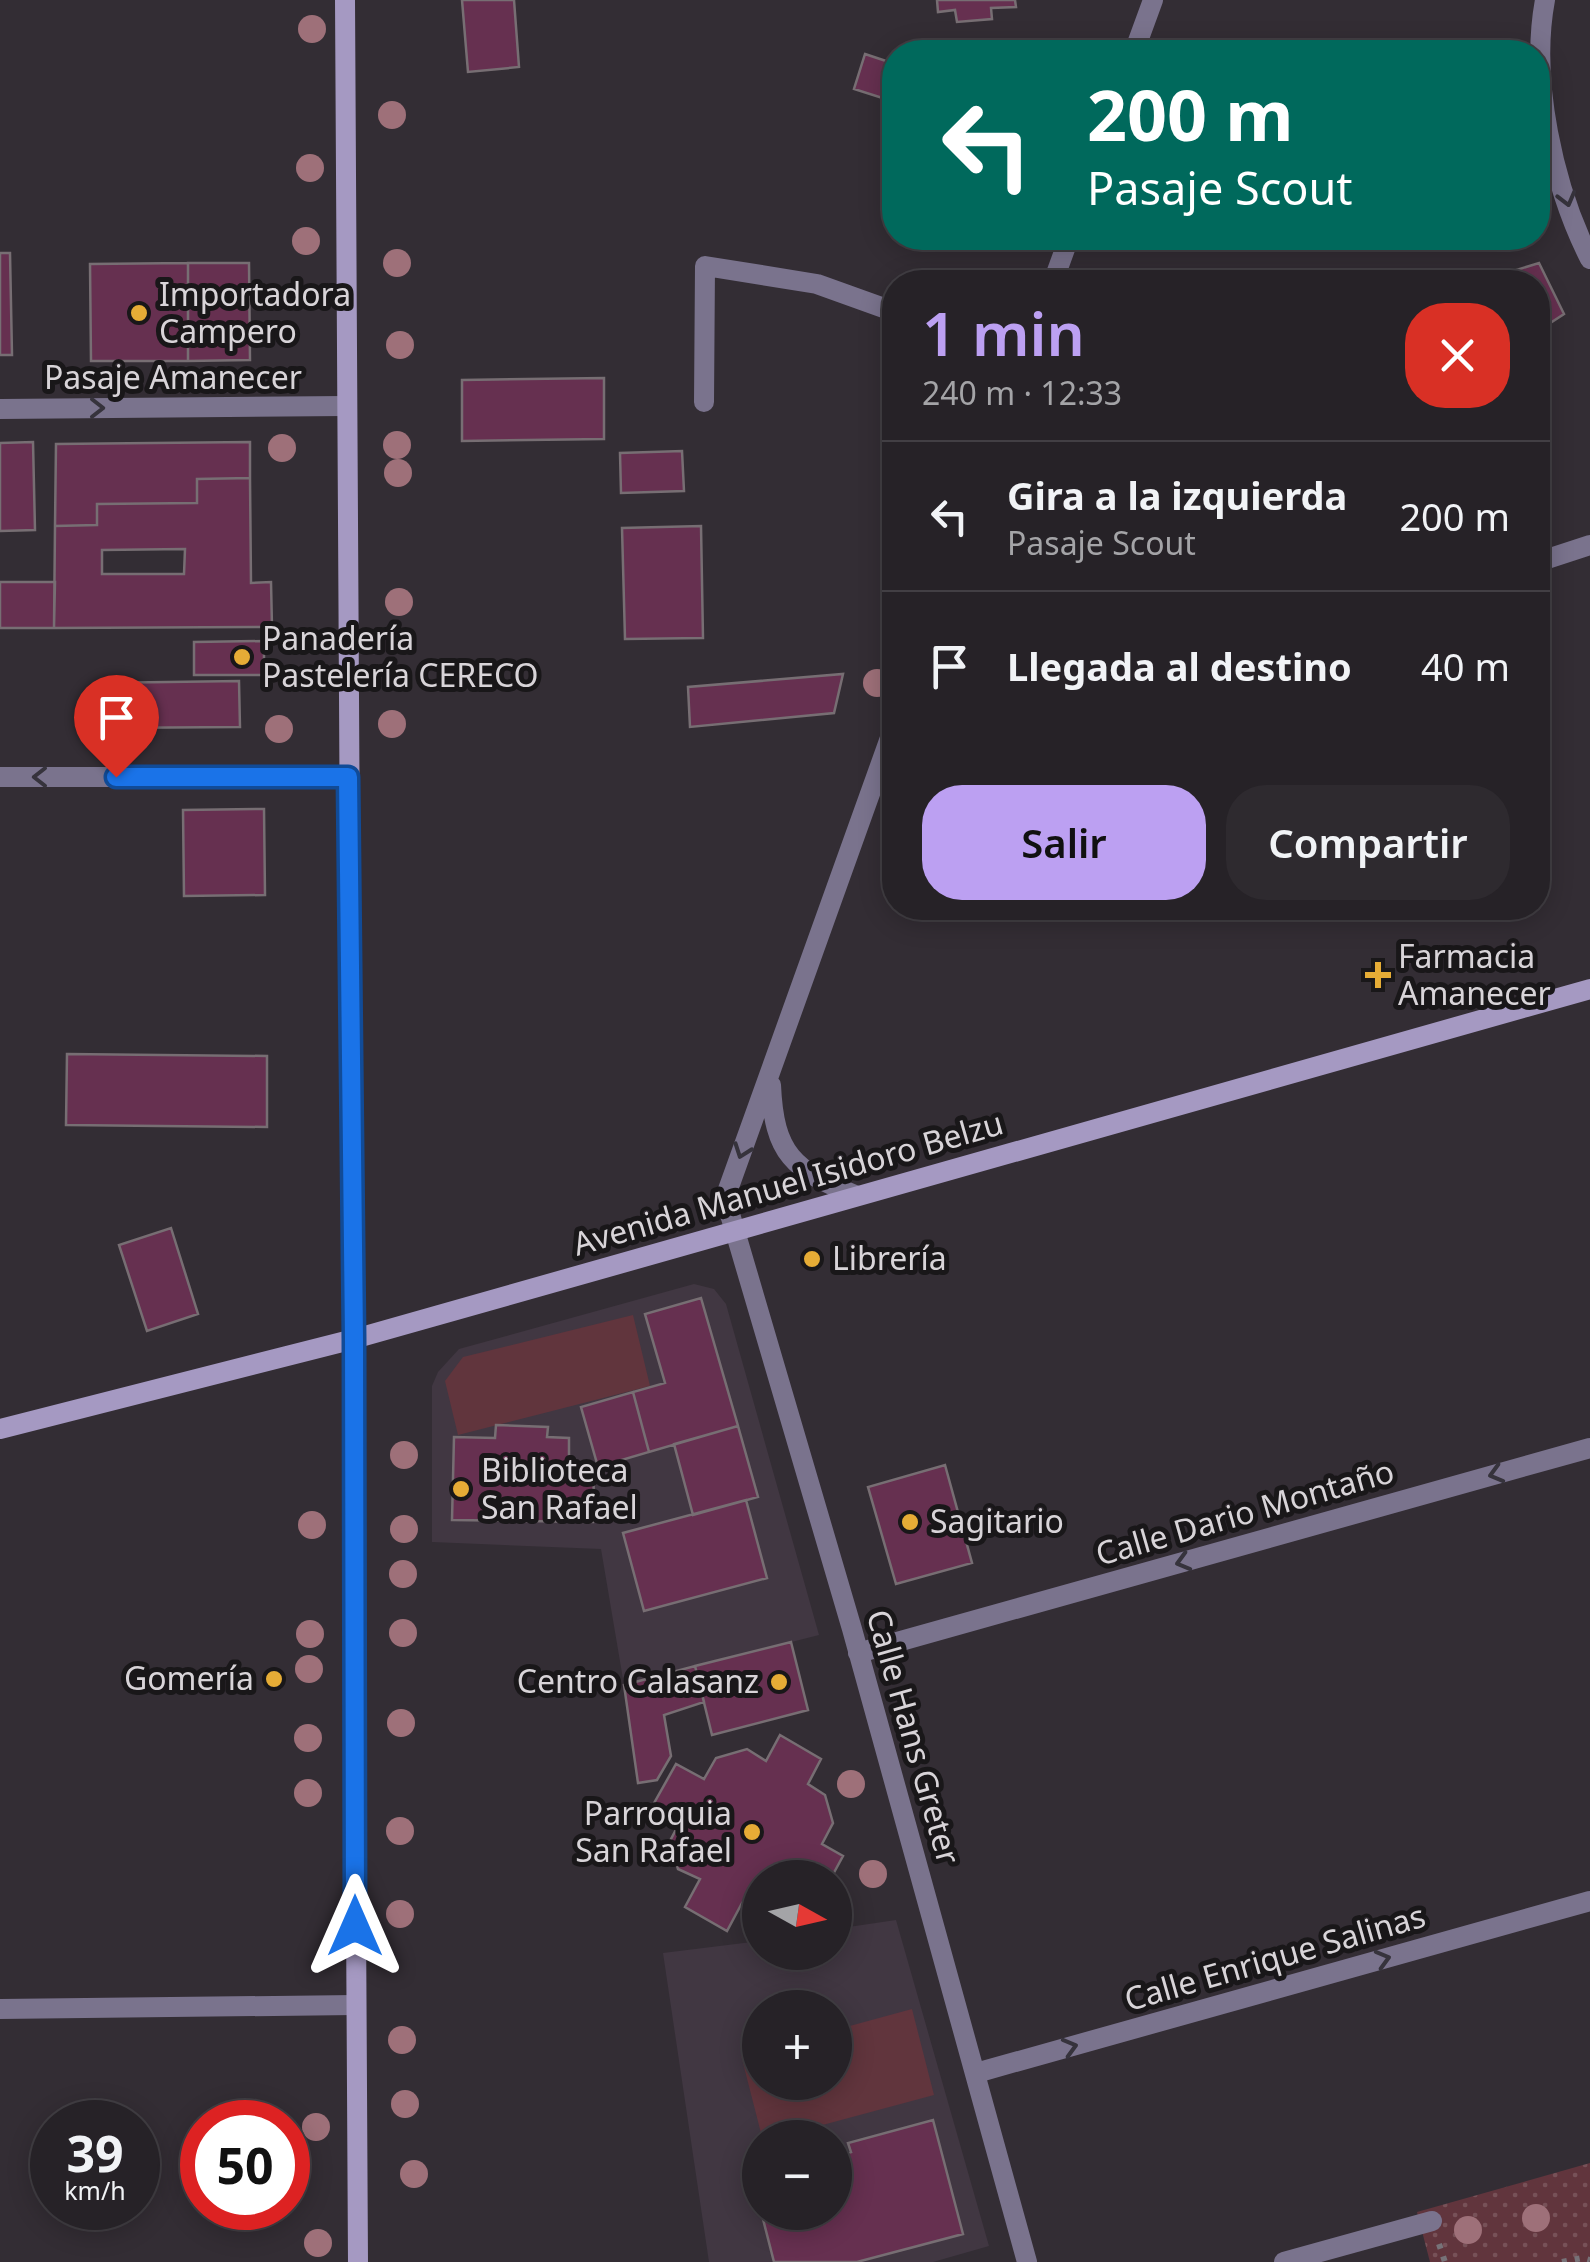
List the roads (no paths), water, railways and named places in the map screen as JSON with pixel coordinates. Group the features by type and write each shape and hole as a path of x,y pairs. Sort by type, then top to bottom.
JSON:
{"main road":[{"path":"345,0 358,2262"},
{"name":"Avenida Manuel Isidoro Belzu","path":"0,1428 354,1339 1590,989"}],"street":[{"path":"1138,40 1153,0"},
{"path":"1541,40 1545,0"},
{"path":"1550,139 1575,229 1590,259"},
{"path":"704,402 705,266 817,284 882,307"},
{"name":"Pasaje Amanecer","path":"0,409 346,406"},
{"path":"1550,558 1590,546"},
{"name":"Calle Hans Greter","path":"882,760 725,1198 858,1653 1027,2262"},
{"path":"0,777 348,777"},
{"path":"770,1072 772,1112 781,1146 805,1172 855,1196"},
{"name":"Calle Dario Montaño","path":"858,1653 1590,1448"},
{"name":"Calle Enrique Salinas","path":"976,2074 1590,1901"},
{"path":"0,2010 356,2005"},
{"path":"1284,2262 1432,2220"}],"place":[{"name":"Importadora Campero","path":"139,313"},
{"name":"Panadería Pastelería CERECO","path":"242,657"},
{"name":"Farmacia Amanecer","path":"1378,975"},
{"name":"Librería","path":"812,1259"},
{"name":"Biblioteca San Rafael","path":"461,1489"},
{"name":"Sagitario","path":"910,1522"},
{"name":"Gomería","path":"274,1679"},
{"name":"Centro Calasanz","path":"779,1682"},
{"name":"Parroquia San Rafael","path":"752,1832"}]}
